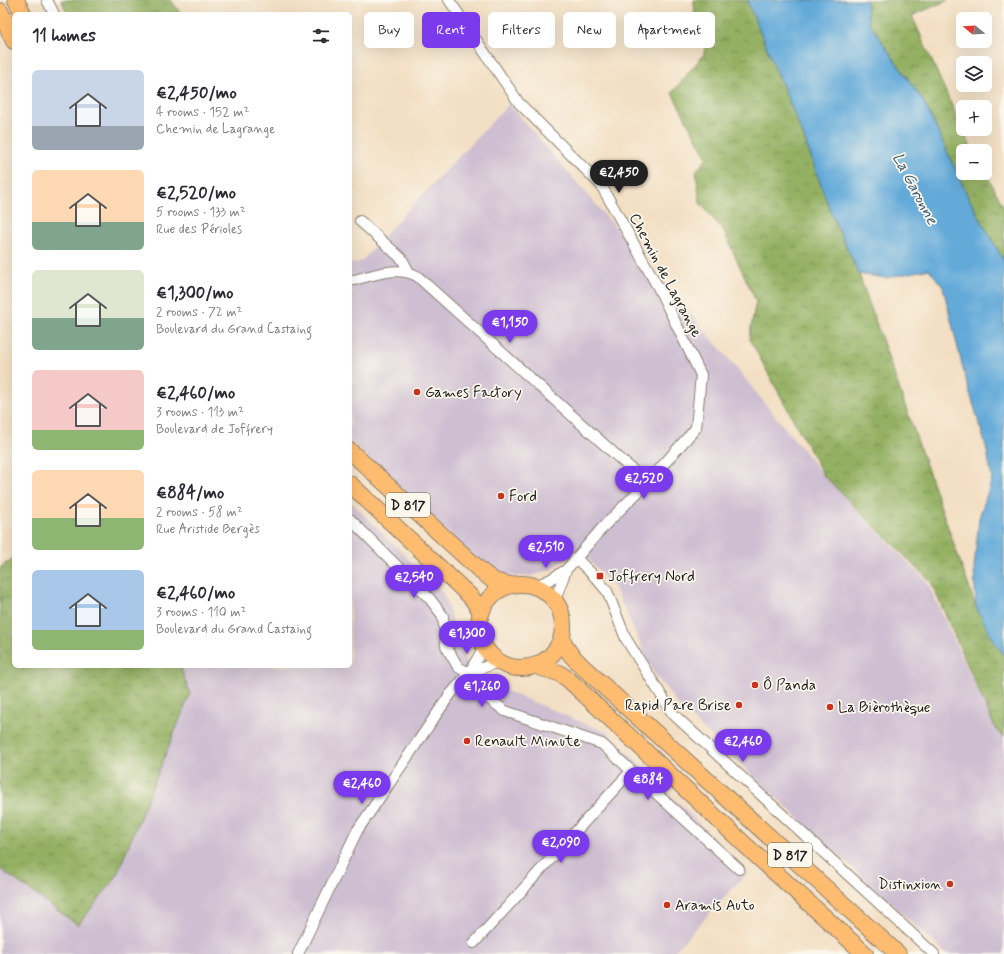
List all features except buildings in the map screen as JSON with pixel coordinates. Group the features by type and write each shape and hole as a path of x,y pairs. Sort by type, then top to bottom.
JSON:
{"main road":[{"path":"16,0 22,12"},
{"path":"0,11 12,37"},
{"name":"D 817","path":"352,454 482,572 494,581 508,585"},
{"name":"D 817","path":"352,486 471,598 478,607 480,613"},
{"path":"526,584 535,586 546,592 555,600 561,611 564,624 562,638 557,650 548,660 536,666 523,669 510,668 498,662 484,647 480,638 480,613 491,596 508,585 526,584"},
{"name":"D 817","path":"562,638 569,654 898,954"},
{"name":"D 817","path":"536,666 559,673 569,680 757,856 865,954"}],"street":[{"path":"47,0 53,12"},
{"name":"Chemin de Lagrange","path":"449,0 519,103 601,185 659,289 701,375 696,428 647,483"},
{"path":"360,221 402,259 409,272"},
{"path":"352,280 390,271 409,272 417,276 647,483 604,526 566,570 555,600"},
{"path":"352,521 430,599 443,616 446,646 458,667 466,677 505,711 602,744 739,869"},
{"path":"576,558 596,578 606,591 626,639 673,714 934,954"},
{"path":"535,586 566,570"},
{"path":"298,954 357,831 449,696 466,677 484,647"},
{"path":"466,677 498,662"},
{"path":"474,943 631,770"}],"shaded area":[{"path":"509,104 729,359 824,476 927,582 996,730 1004,737 1004,954 946,954 728,753 680,707 653,672 615,588 579,549 553,569 531,576 499,577 481,564 352,443 352,264 362,261 389,230"},
{"path":"352,503 443,593 472,677 608,733 748,872 672,954 0,954 0,869 78,925 115,879 190,694 181,668 352,668"}],"green space":[{"path":"61,0 171,0 180,12 67,12"},
{"path":"694,0 747,0 803,135 837,227 859,274 976,607 993,639 1004,655 1004,737 996,730 931,582 824,476 749,338 756,301 723,230 700,203 696,171 707,158 672,93 704,54 705,48 715,48 715,12 694,12"},
{"path":"866,0 948,0 912,16 956,115 956,136 966,136 970,144 956,144 956,171 924,102 869,23"},
{"path":"960,180 989,180 1004,207 1004,261 970,201"},
{"path":"12,559 12,668 181,668 190,694 115,879 78,925 0,869 0,568"}],"water":[{"name":"La Garonne","path":"747,0 866,0 869,23 924,102 956,171 956,180 960,180 970,201 1004,261 1004,655 993,640 976,607 974,568 979,518 992,479 986,446 964,373 943,287 929,269 886,278 859,274 831,213 803,135"}],"place":[{"name":"Games Factory","path":"417,392"},
{"name":"Ford","path":"501,496"},
{"name":"Joffrery Nord","path":"600,576"},
{"name":"Ô Panda","path":"755,685"},
{"name":"Rapid Pare Brise","path":"739,705"},
{"name":"La Bièrothèque","path":"830,707"},
{"name":"Renault Minute","path":"467,741"},
{"name":"Distinxion","path":"950,884"},
{"name":"Aramis Auto","path":"667,905"}]}
